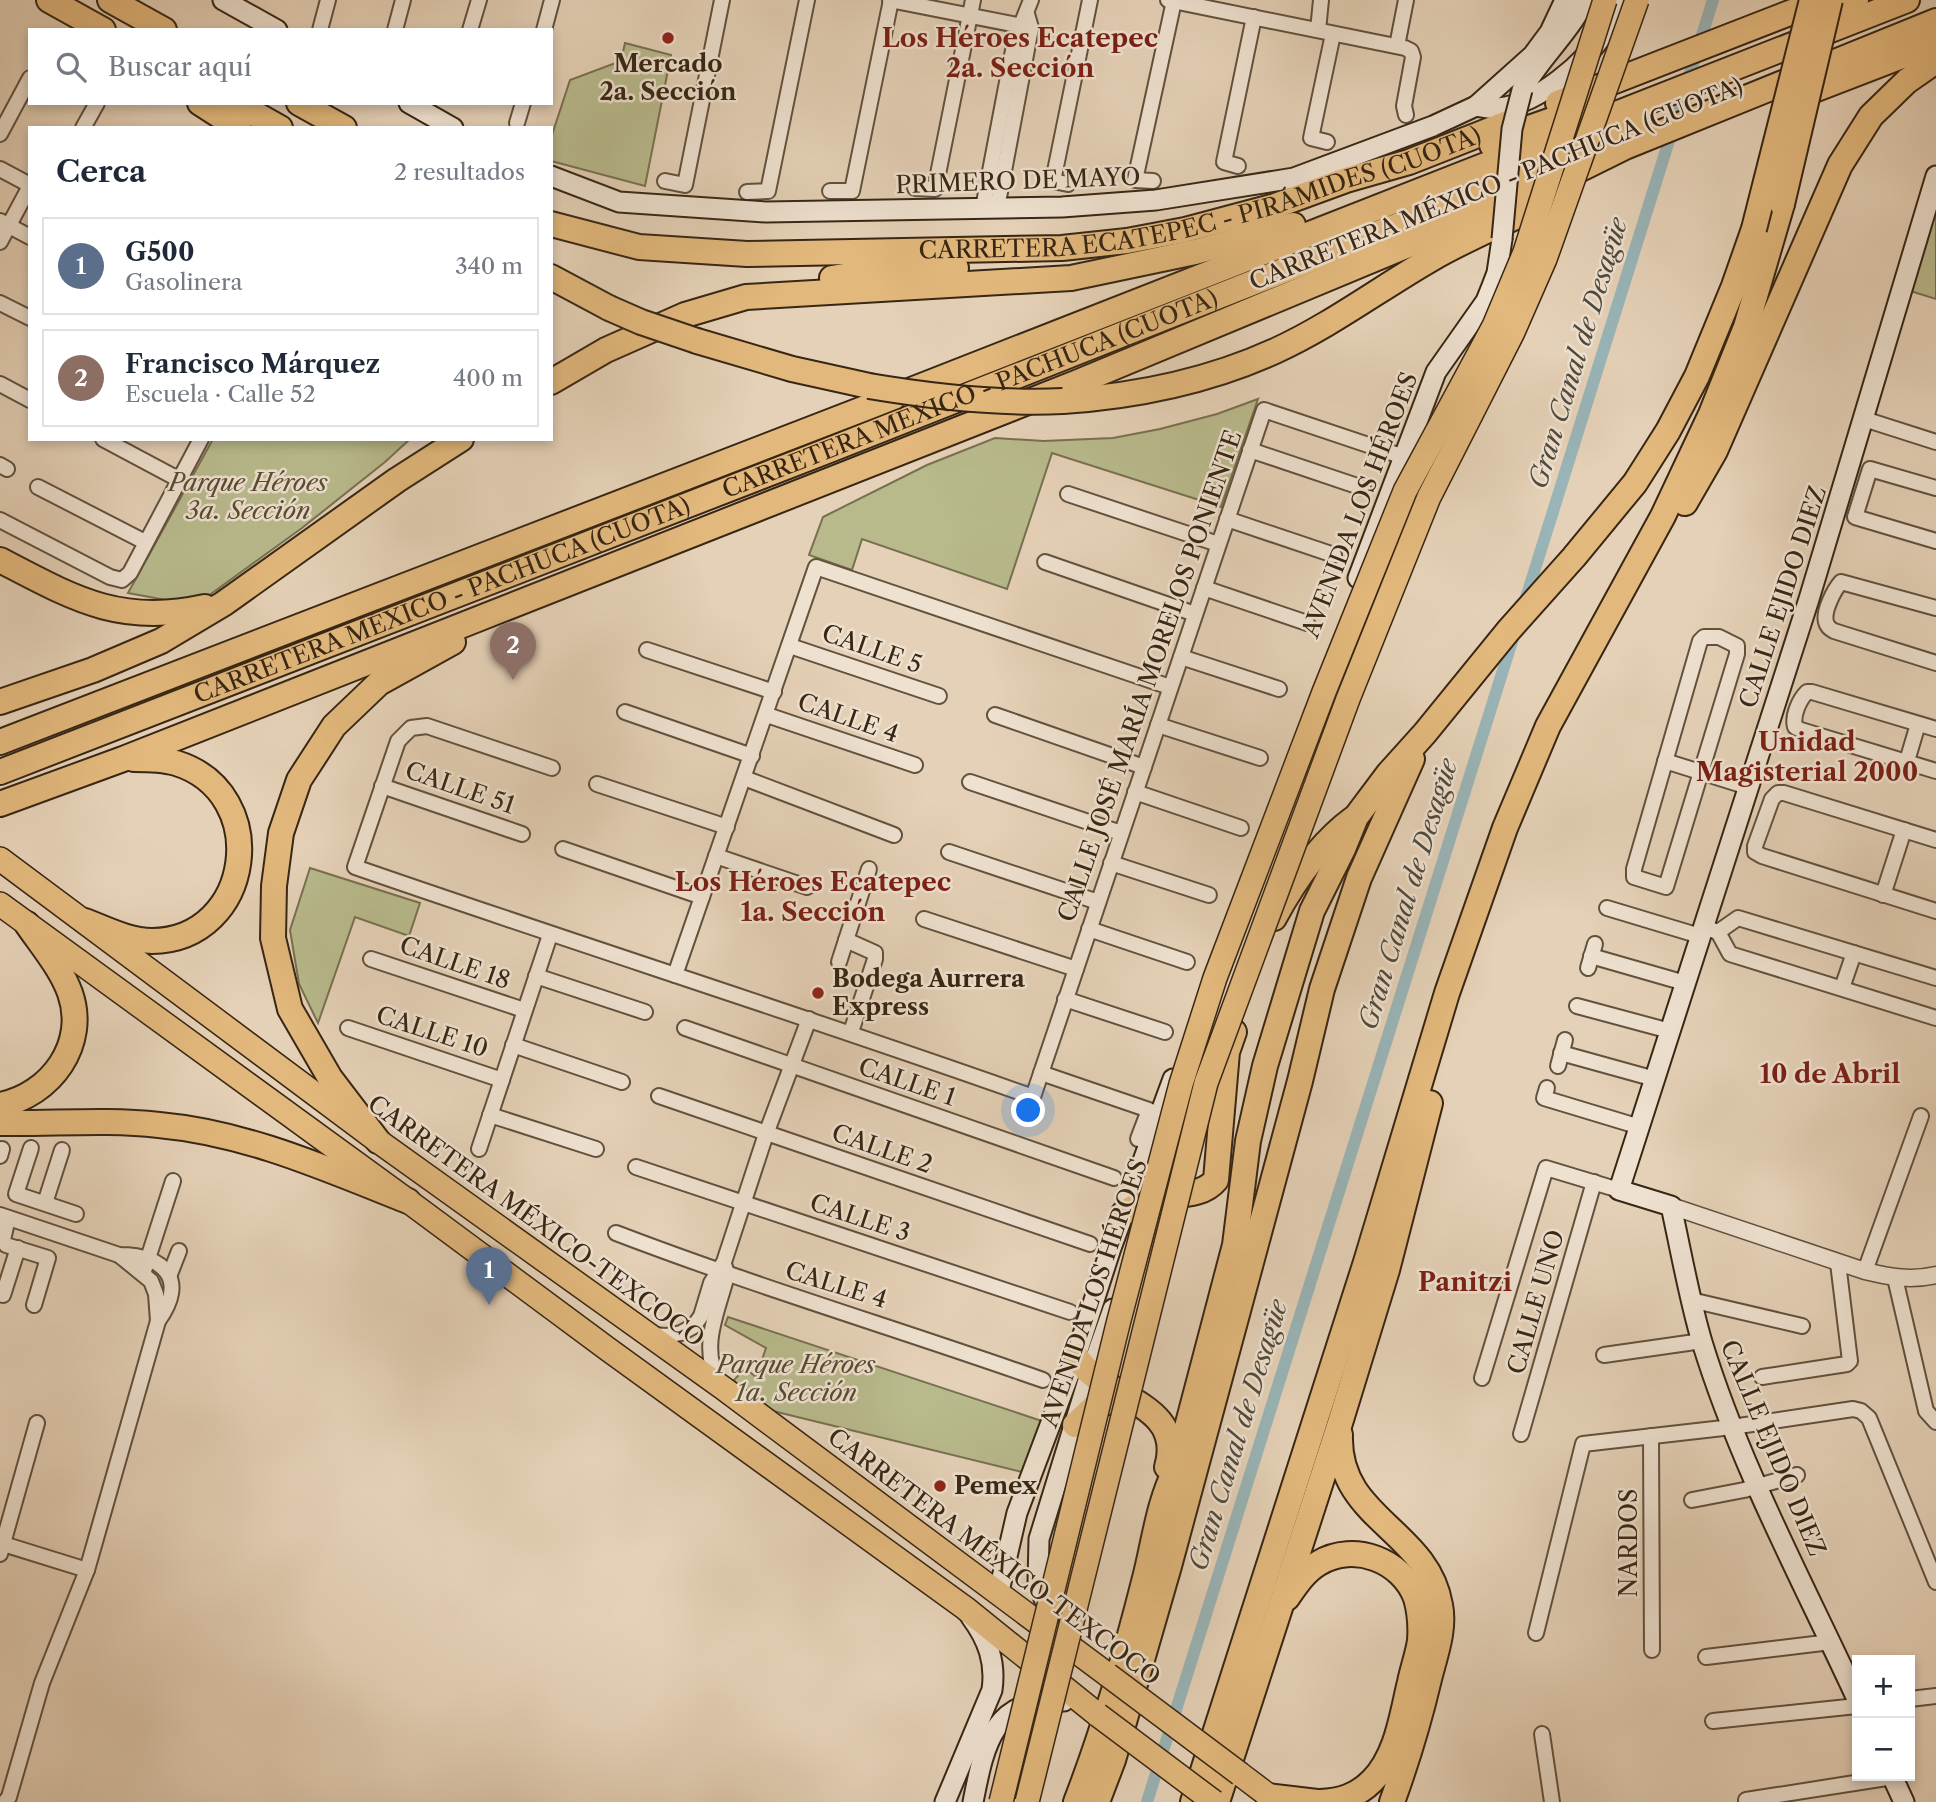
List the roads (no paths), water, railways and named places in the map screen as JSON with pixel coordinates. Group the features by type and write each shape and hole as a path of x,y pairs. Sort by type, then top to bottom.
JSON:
{"highway":[{"path":"110,0 160,28"},
{"path":"1581,74 1597,0"},
{"path":"1001,1802 1122,1311 1181,1084 1215,978 1324,692 1405,491 1494,326 1525,252 1605,0"},
{"path":"1027,1802 1206,1083 1348,699 1429,497 1513,332 1545,259 1636,0"},
{"path":"1785,108 1796,0"},
{"path":"1076,1802 1102,1736 1168,1484 1176,1469 1230,1269 1235,1178 1248,1141 1265,1066 1312,911 1356,817 1389,773 1635,483 1668,431 1697,376 1754,229 1812,0"},
{"name":"CARRETERA ECATEPEC - PIRÁMIDES (CUOTA)","path":"1713,86 1823,0"},
{"path":"1193,1802 1362,1275 1447,993 1505,828 1548,726 1663,516 1711,414 1745,327 1782,204 1830,0"},
{"path":"1713,86 1856,0"},
{"name":"CARRETERA MÉXICO - PACHUCA (CUOTA)","path":"0,742 868,407 1635,117 1713,86 1907,0"},
{"path":"57,4 84,28"},
{"path":"57,4 99,28"},
{"name":"CARRETERA MÉXICO - PACHUCA (CUOTA)","path":"1713,86 1936,9"},
{"path":"0,804 123,760 1089,378 1526,196 1635,117 1713,86 1936,21"},
{"name":"CARRETERA ECATEPEC - PIRÁMIDES (CUOTA)","path":"553,225 639,247 747,254 1062,248 1127,241 1185,230 1275,206 1346,180 1409,162 1635,117 1713,86 1936,43"},
{"path":"1605,623 1675,520 1715,451 1840,165 1871,116 1907,81 1936,61"},
{"path":"203,105 236,126"},
{"path":"240,105 276,126"},
{"path":"303,105 340,126"},
{"path":"748,296 1071,278 1133,266 1285,229 1387,191 1532,127 1635,117"},
{"name":"CARRETERA ECATEPEC - PIRÁMIDES (CUOTA)","path":"553,278 641,322 792,369 869,386 981,401 1114,398 1174,387 1276,351 1352,309 1433,258 1635,117"},
{"name":"CARRETERA MÉXICO - PACHUCA (CUOTA)","path":"0,772 1394,227 1635,117"},
{"path":"553,382 606,350 685,315 748,296 868,272 1061,264 1114,256 1261,223 1358,187 1409,162"},
{"path":"397,480 443,441"},
{"path":"0,702 93,670 161,641 223,604 397,480 458,441"},
{"path":"0,560 57,590 106,609 156,614 223,604"},
{"path":"378,1141 330,1078 290,1009 272,938 274,886 281,833 299,780 334,726 379,683 546,591"},
{"path":"1097,1802 1113,1759 1169,1566 1300,1082 1322,989 1359,878 1380,826 1425,733"},
{"path":"85,921 132,939 148,941 178,937 200,925 220,907 236,876 240,841 235,819 227,801 216,788 189,768 174,762 159,759 123,760"},
{"path":"1235,1178 1220,1150 1227,1052 1273,919 1290,888 1334,834 1356,817"},
{"name":"CARRETERA MÉXICO-TEXCOCO","path":"0,859 378,1141 646,1332 999,1591 1273,1799"},
{"path":"0,904 965,1608 1093,1712 1215,1802 1340,1423 1387,1270 1445,1044 1447,993"},
{"path":"0,1105 25,1097 46,1083 62,1064 73,1032 74,1013 62,975 27,925"},
{"path":"0,1123 118,1122 199,1130 271,1149 408,1201"},
{"path":"1170,1148 1171,1163 1178,1176 1191,1182 1235,1178"},
{"path":"1124,1213 1152,1199 1199,1192 1235,1178"},
{"path":"1083,1365 1150,1411 1167,1433 1171,1450 1166,1469 1168,1484"},
{"path":"1074,1425 1088,1412 1104,1403 1119,1399 1135,1401"},
{"path":"1340,1423 1340,1446 1347,1479 1356,1495 1416,1553 1429,1571 1441,1608 1437,1650 1412,1748 1392,1802"},
{"path":"1273,1799 1340,1801 1359,1793 1374,1779 1387,1760 1395,1740 1420,1642 1421,1620 1416,1597 1406,1580 1390,1565 1371,1556 1352,1554 1336,1556 1318,1563 1301,1579 1277,1613"}],"main road":[{"path":"223,0 273,28"},
{"name":"PRIMERO DE MAYO","path":"553,177 620,202 766,212 1062,207 1156,200 1294,178 1433,126 1476,106 1533,55 1550,32 1565,0"},
{"name":"AVENIDA LOS HÉROES","path":"1058,1637 1038,1582 1039,1539 1074,1425 1083,1365 1124,1213 1213,963 1436,372 1486,302 1497,273 1512,129 1522,90 1537,65 1586,0"},
{"name":"PRIMERO DE MAYO","path":"1476,106 1497,108 1517,104 1554,84 1584,57 1606,30 1619,0"},
{"path":"413,105 449,126"},
{"name":"CALLE EJIDO DIEZ","path":"1619,1190 1685,983 1707,932 1739,816 1809,599 1852,492 1864,419 1936,176"},
{"name":"AVENIDA LOS HÉROES","path":"999,1591 1017,1513 1083,1365 1152,1199 1170,1148 1200,1053 1213,963"},
{"path":"1619,1190 1671,1206"},
{"name":"CALLE EJIDO DIEZ","path":"1671,1206 1702,1341 1732,1427 1852,1688"},
{"path":"945,1802 988,1704 995,1671 984,1634 965,1608"},
{"path":"974,1797 985,1747 994,1730 1007,1716 1023,1707 1061,1701 1093,1712"},
{"path":"1895,1781 1904,1802"}],"street":[{"path":"321,28 328,0"},
{"path":"396,28 404,0"},
{"path":"471,28 479,0"},
{"path":"545,28 552,0"},
{"path":"665,181 685,185 722,0"},
{"path":"747,192 768,191 807,0"},
{"path":"830,191 852,191 890,0 970,16 1027,17 990,208"},
{"path":"915,187 935,189 973,0"},
{"path":"1068,184 1053,181 1090,0"},
{"path":"1318,30 1321,0"},
{"path":"1404,49 1406,0"},
{"path":"1153,181 1135,180 1171,1 1235,7 1254,17 1404,49 1413,57 1404,106 1406,115"},
{"path":"1238,166 1224,162 1254,17"},
{"path":"1327,142 1311,138 1333,34"},
{"path":"0,134 28,82"},
{"path":"84,126 96,105"},
{"path":"517,123 522,105"},
{"path":"0,169 28,185"},
{"path":"0,242 4,224 28,189"},
{"path":"4,224 28,236"},
{"path":"0,303 28,317"},
{"path":"0,384 28,399"},
{"name":"CALLE JOSÉ MARÍA MORELOS PONIENTE","path":"851,1032 1033,1097 1264,410 1404,457"},
{"path":"1864,419 1936,442"},
{"path":"107,441 178,479"},
{"path":"0,520 110,577 122,580 130,573 200,441"},
{"path":"1250,450 1363,488"},
{"path":"1936,488 1870,469 1852,492 1855,517 1936,541"},
{"path":"38,486 145,542"},
{"path":"1068,494 1218,544"},
{"path":"1227,519 1334,555"},
{"path":"1045,562 1195,614"},
{"path":"675,975 816,567 1170,687"},
{"path":"1936,608 1841,582 1825,621 1834,631 1936,662"},
{"path":"1204,588 1307,623"},
{"path":"1809,599 1829,606"},
{"path":"1704,637 1719,637 1737,646 1737,654 1666,887 1634,877 1665,761 1700,641 1704,637"},
{"name":"CALLE 5","path":"790,646 939,696"},
{"path":"647,650 774,692"},
{"path":"1181,657 1279,689"},
{"path":"1936,729 1812,692 1801,697 1794,722 1795,727 1801,730 1936,771"},
{"path":"1774,705 1796,713"},
{"path":"625,712 752,756"},
{"name":"CALLE 4","path":"767,715 915,765"},
{"path":"995,715 1144,766"},
{"path":"1907,761 1918,724"},
{"path":"1158,725 1260,758"},
{"path":"552,768 427,726 411,729 398,741 355,867 550,935 851,1032 875,953 846,940"},
{"path":"1665,761 1748,787"},
{"path":"744,778 894,835"},
{"path":"970,782 1121,833"},
{"path":"597,784 727,827"},
{"name":"CALLE 51","path":"382,786 522,834"},
{"path":"1135,792 1241,828"},
{"path":"1936,840 1778,793 1772,799 1755,852 1936,911"},
{"path":"1739,816 1762,825"},
{"path":"1883,895 1905,830"},
{"path":"563,849 702,897"},
{"path":"949,852 1098,902"},
{"path":"716,856 807,887"},
{"path":"1111,863 1209,895"},
{"path":"839,962 869,869"},
{"path":"1607,908 1707,932 1730,954 1936,1018"},
{"path":"1707,932 1738,918 1936,978"},
{"path":"924,919 1076,969"},
{"path":"1089,929 1187,962"},
{"path":"479,1149 550,935"},
{"path":"1842,988 1854,953"},
{"path":"1591,956 1685,983"},
{"name":"CALLE 18","path":"371,959 524,1010"},
{"path":"536,976 645,1012"},
{"path":"1065,999 1166,1032"},
{"path":"1577,1006 1670,1031"},
{"path":"723,1388 710,1359 710,1334 723,1270 766,1134 809,1019"},
{"name":"CALLE 10","path":"348,1028 502,1080"},
{"name":"CALLE 1","path":"685,1028 1114,1178"},
{"path":"513,1045 622,1082"},
{"path":"1561,1053 1655,1079"},
{"path":"1041,1073 1149,1110 1138,1139"},
{"path":"1547,1088 1544,1098 1640,1126"},
{"name":"CALLE 2","path":"659,1096 1090,1244"},
{"path":"490,1115 596,1149"},
{"path":"1865,1271 1921,1116"},
{"path":"31,1149 16,1194 76,1214"},
{"path":"24,1223 38,1201 62,1150"},
{"name":"CALLE 3","path":"636,1167 1070,1312"},
{"path":"1482,1378 1546,1168 1619,1190"},
{"path":"146,1267 173,1181"},
{"name":"CALLE UNO","path":"1521,1434 1594,1182"},
{"path":"1671,1206 1865,1271 1895,1278 1936,1275"},
{"path":"34,1304 48,1258 6,1245 3,1240 4,1217 120,1255 131,1255 146,1267 156,1294 158,1321"},
{"name":"CALLE 4","path":"615,1233 1043,1380"},
{"path":"3,1295 18,1248"},
{"path":"5,1802 9,1797 42,1684 87,1570 158,1321 167,1308 172,1288 170,1274 179,1251"},
{"path":"1762,1377 1847,1364 1850,1360 1838,1263"},
{"path":"146,1267 162,1267 170,1274"},
{"path":"646,1332 659,1336 673,1335 694,1326 723,1270"},
{"path":"1895,1278 1926,1411 1936,1422"},
{"path":"1691,1300 1802,1326"},
{"path":"694,1326 693,1335 697,1339 703,1339 710,1334"},
{"path":"1604,1355 1702,1341"},
{"path":"1536,1633 1583,1444 1732,1427 1853,1409 1861,1411 1869,1418 1936,1581"},
{"path":"37,1423 1,1547 87,1570"},
{"name":"NARDOS","path":"1651,1436 1652,1650"},
{"path":"1692,1500 1797,1475"},
{"path":"1706,1657 1831,1642"},
{"path":"1915,1698 1936,1696"},
{"path":"1713,1721 1852,1707"},
{"path":"1542,1734 1552,1802"},
{"path":"1746,1800 1862,1781"}],"waterway":[{"name":"Gran Canal de Desagüe","path":"1524,604 1713,0"},
{"name":"Gran Canal de Desagüe","path":"1147,1802 1515,632"}],"place":[{"name":"Mercado 2a. Sección","path":"668,38"},
{"name":"Francisco Márquez","path":"513,680"},
{"name":"Bodega Aurrera Express","path":"818,993"},
{"name":"G500","path":"489,1305"},
{"name":"Pemex","path":"940,1486"}],"district":[{"name":"Los Héroes Ecatepec 2a. Sección","path":"1020,53"},
{"name":"Unidad Magisterial 2000","path":"1807,757"},
{"name":"Los Héroes Ecatepec 1a. Sección","path":"813,897"},
{"name":"10 de Abril","path":"1830,1074"},
{"name":"Panitzi","path":"1465,1282"}],"park label":[{"name":"Parque Héroes 3a. Sección","path":"248,497"},
{"name":"Parque Héroes 1a. Sección","path":"796,1379"}]}
